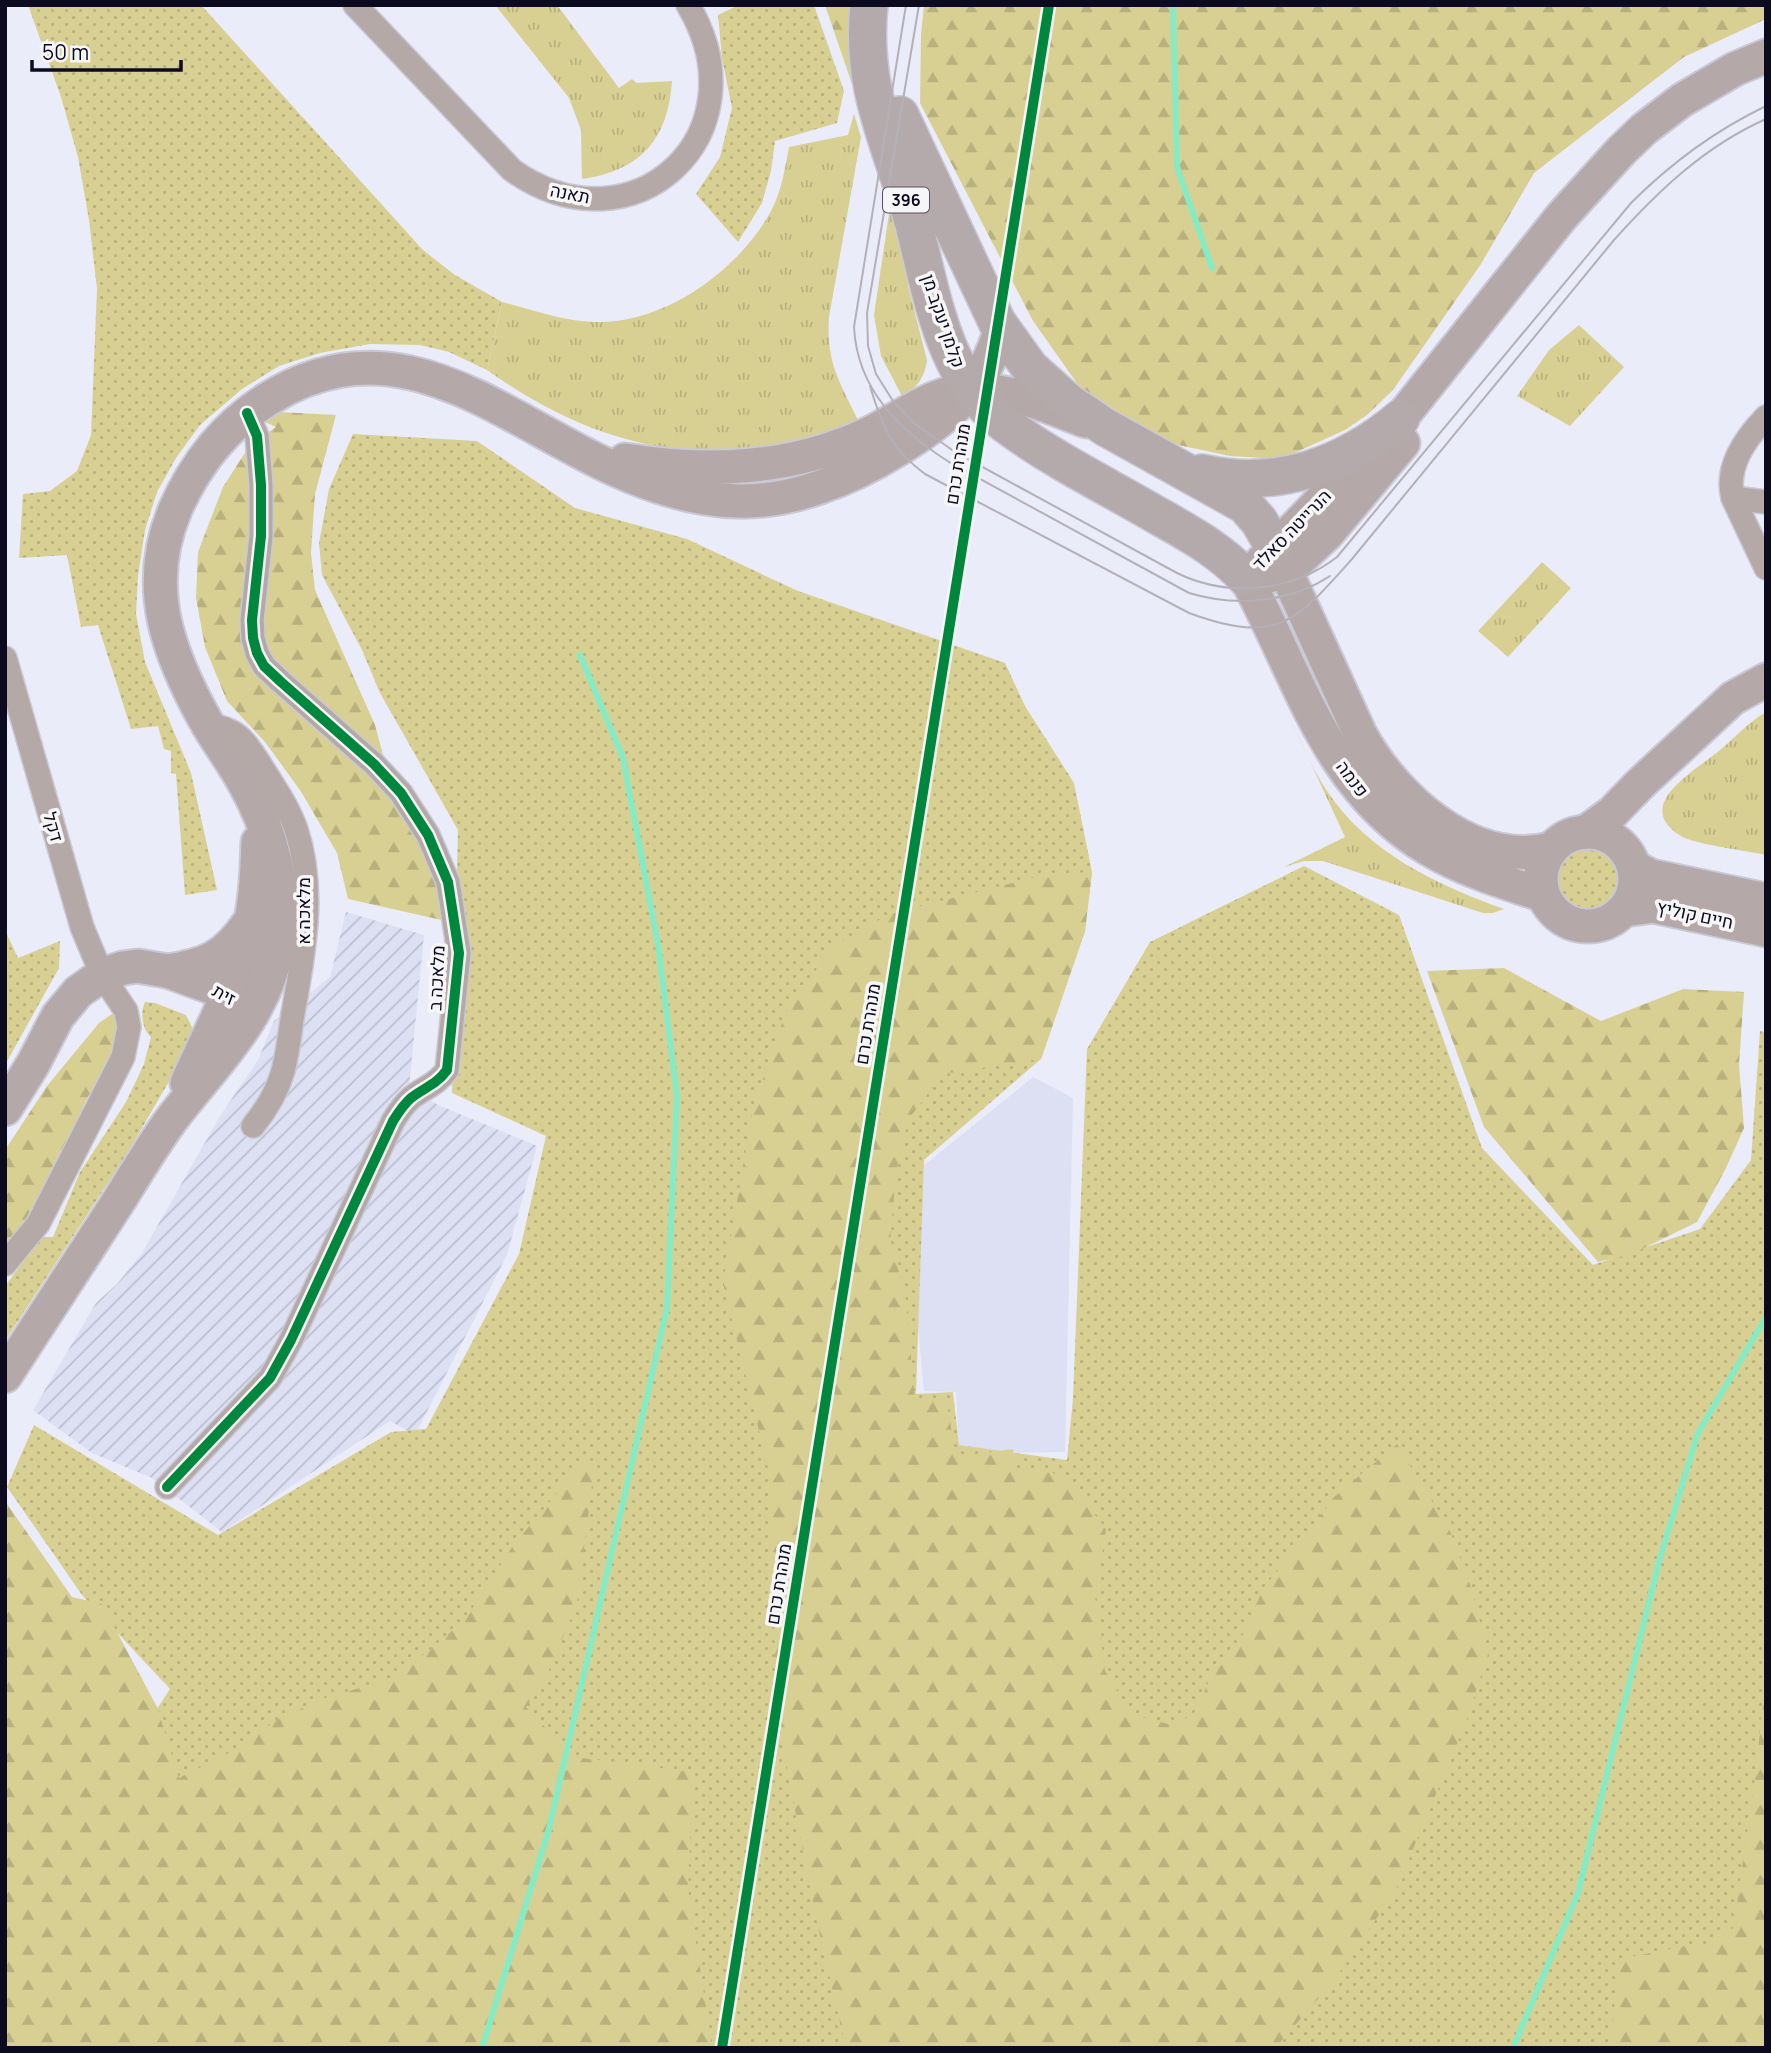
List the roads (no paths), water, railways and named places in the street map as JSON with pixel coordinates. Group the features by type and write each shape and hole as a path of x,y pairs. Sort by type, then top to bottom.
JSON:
{"main road":[{"name":"קלמן יעקב מן","path":"869,5 867,59 876,108 913,222 933,302 949,349 970,390 986,408 1026,439 1216,549 1246,578"},
{"name":"396","path":"875,5 881,57 900,115 1001,328 1030,368 1049,386 1105,427 1245,506 1259,521 1280,559"},
{"name":"הנרייטה סאלד","path":"1246,578 1269,576 1280,559 1401,418 1562,216 1621,151 1644,129 1682,100 1735,69 1766,56"},
{"name":"הנרייטה סאלד","path":"1280,559 1327,534 1426,418 1589,212 1647,151 1682,122 1766,75"},
{"path":"970,390 991,357 1001,328"},
{"path":"233,1006 271,971 279,942 281,918 275,863 246,785 208,725 171,646 162,614 159,585 162,553 171,521 189,481 221,436 247,413 274,395 305,381 360,368 409,372 458,387 562,442 605,456 653,464 709,468 759,466 801,459 843,445 935,398 970,390 1014,397 1105,427"},
{"path":"1174,465 1194,472 1239,479 1270,479 1296,474 1331,463 1353,452 1401,418"},
{"name":"פנמה","path":"1280,559 1360,734 1375,760 1405,796 1438,823 1477,842 1514,851 1551,849"},
{"name":"פנמה","path":"1246,578 1323,737 1365,798 1428,849 1477,872 1543,895"},
{"path":"1645,779 1628,822 1635,886 1630,901 1624,910 1603,924 1581,926 1560,918 1549,907 1543,895 1541,873 1551,849 1565,837 1586,832 1612,813 1645,779 1733,698 1766,680"},
{"path":"5,1376 171,1121 224,1057 251,919 257,869 258,813"},
{"path":"1586,832 1609,837 1630,859"},
{"name":"חיים קוליץ","path":"1630,859 1657,878 1766,900"},
{"name":"חיים קוליץ","path":"1624,910 1653,906 1766,930"},
{"path":"167,971 213,960 232,944 251,919"},
{"name":"זית","path":"5,1109 33,1064 97,1002 108,983 123,968 138,966 167,971 233,1006"},
{"name":"זית","path":"108,983 148,986 233,1006"}],"street":[{"name":"תאנה","path":"355,5 512,170 526,180 560,195 598,199 637,192 655,183 686,157 704,127 711,93 709,59 688,5"},
{"name":"מלאכה ב","path":"167,1486 270,1378 291,1340 393,1121 407,1101 425,1088 438,1083 447,1070 459,953 448,882 428,835 401,793 374,764 264,666 257,653 252,620 261,536 261,485 257,436 247,413"},
{"path":"1766,417 1741,449 1731,471 1730,486 1766,568"},
{"path":"1733,498 1766,502"},
{"name":"דקל","path":"5,658 82,927 108,983 126,1011 128,1020 124,1057 38,1224 5,1264"},
{"name":"מלאכה א","path":"208,725 226,726 250,749 282,798 296,829 305,875 306,939 283,1071 268,1108 253,1126"}],"waterway":[{"path":"1173,5 1177,167 1212,268"},
{"path":"482,2048 549,1829 667,1308 677,1096 658,945 623,758 580,655"},
{"path":"1513,2048 1578,1893 1659,1561 1698,1433 1766,1317"}],"tram line":[{"path":"906,5 854,327 863,370 884,406 913,436 949,462 1189,593 1225,600 1261,600 1297,592 1330,576"},
{"path":"919,5 867,313 868,346 876,374 893,401 914,423 955,452 1177,573 1217,586 1259,588 1280,584 1300,578 1337,557 1631,203 1694,149 1766,106"},
{"path":"870,386 889,436 913,465 925,474 1189,613 1244,627 1264,627 1282,622 1299,613 1315,599 1352,559 1631,222 1665,187 1703,156 1766,119"}]}
